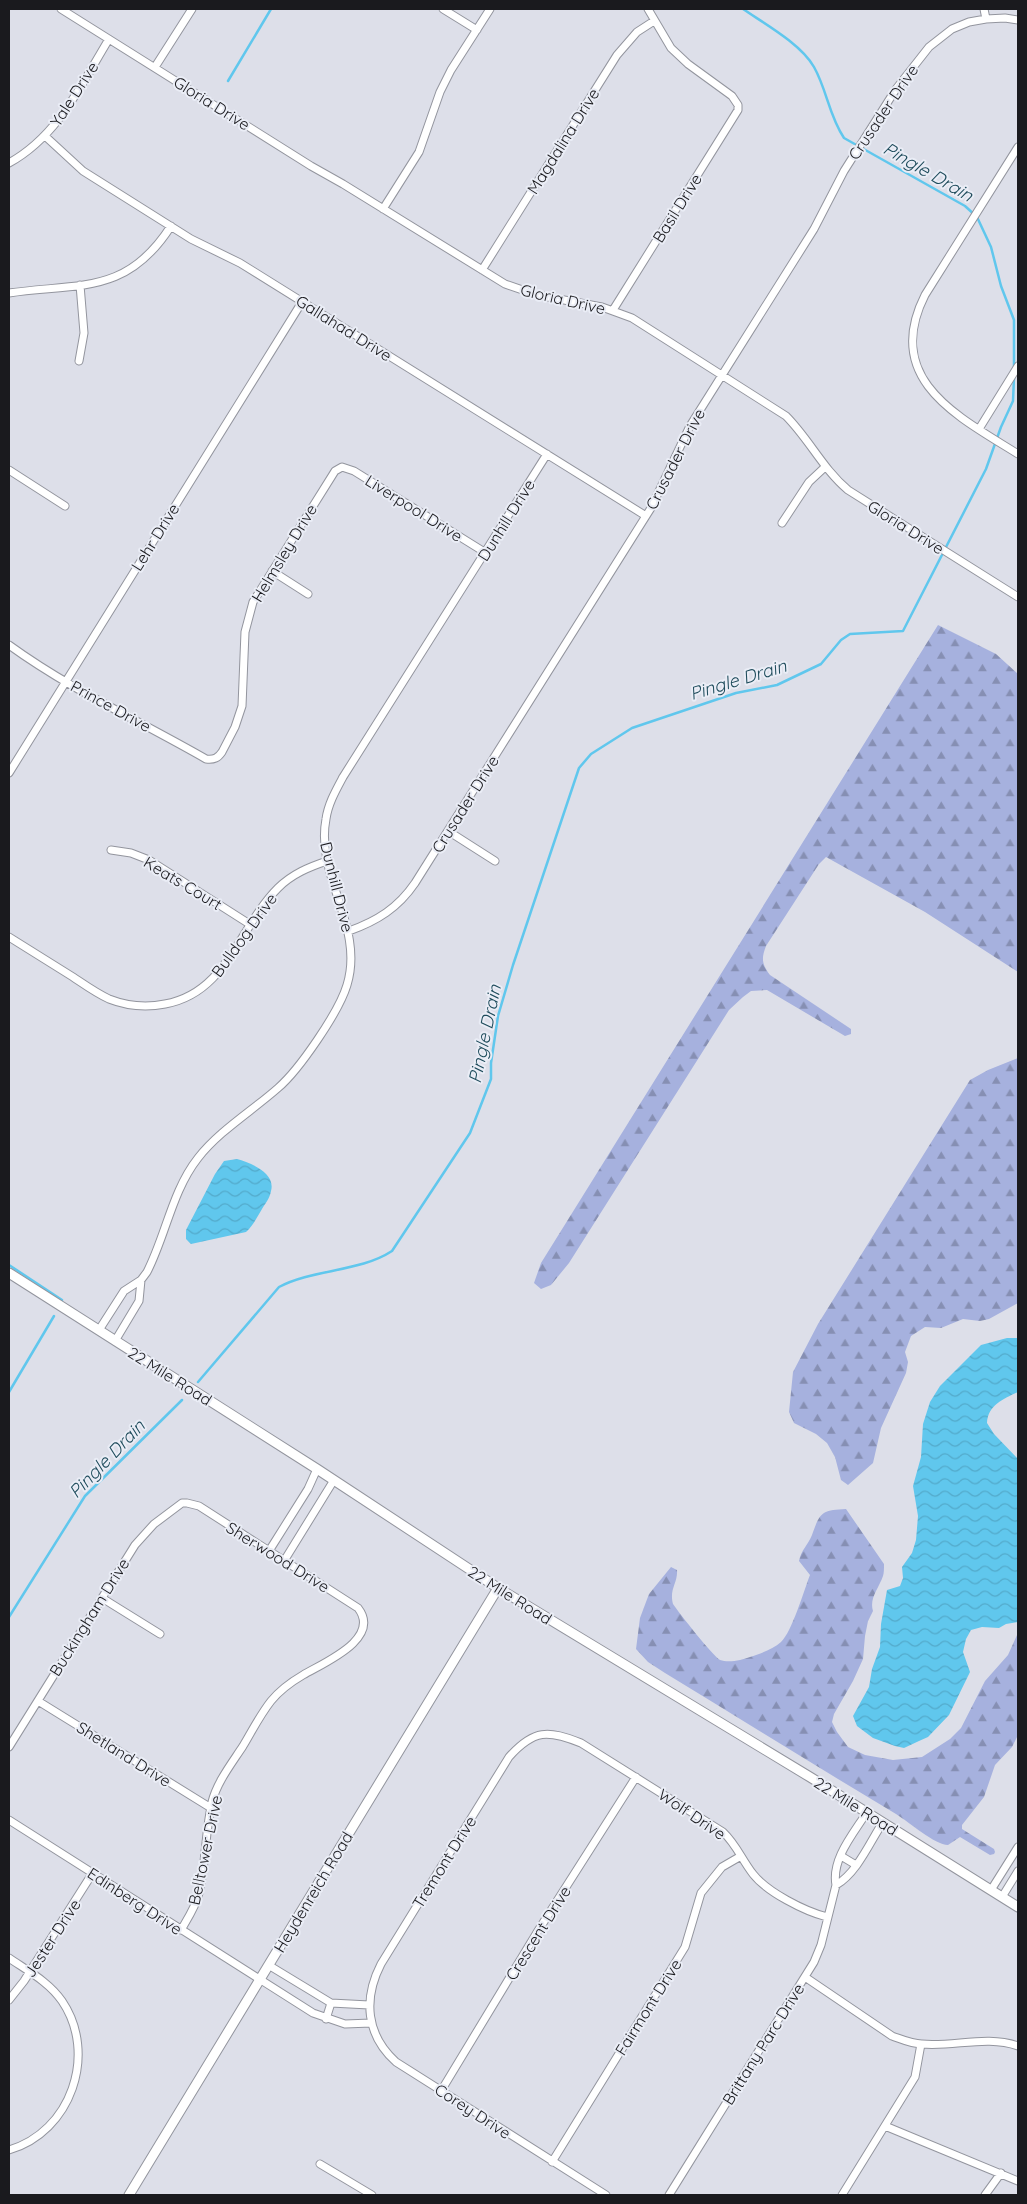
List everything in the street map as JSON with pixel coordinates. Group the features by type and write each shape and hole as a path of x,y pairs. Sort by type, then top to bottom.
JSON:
{"street":[{"name":"Gloria Drive","path":"61,9 311,166 505,284 527,293 613,310 642,323 786,416 802,433 825,467 841,484 857,496 1018,597"},
{"path":"155,68 192,9"},
{"path":"444,9 477,30"},
{"path":"383,209 419,152 440,92 490,9"},
{"path":"648,9 654,21"},
{"path":"984,9 986,19"},
{"name":"Crusader Drive","path":"348,931 369,923 396,907 409,892 646,516 660,491 684,436 814,229 844,172 896,89 935,41 961,25 986,19 1005,18 1018,20"},
{"name":"Basil Drive","path":"613,310 736,115 738,105 732,96 688,64 671,48 654,21"},
{"name":"Magdalina Drive","path":"482,270 617,55 637,32 654,21"},
{"name":"Yale Drive","path":"9,163 28,151 45,136 67,109 110,39"},
{"name":"Gallahad Drive","path":"45,136 83,171 200,244 240,262 646,516"},
{"path":"1018,146 920,304 914,332 916,361 923,378 943,404 1018,454"},
{"path":"9,293 80,285 114,278 140,264 154,250 171,226"},
{"path":"79,360 84,333 80,285"},
{"name":"Lehr Drive","path":"9,773 302,302"},
{"path":"978,429 1018,366"},
{"name":"Dunhill Drive","path":"115,1341 139,1301 141,1280 151,1263 161,1234 192,1167 206,1148 289,1078 305,1058 342,998 350,975 352,951 324,844 326,818 337,788 547,454"},
{"name":"Liverpool Drive","path":"342,467 354,470 486,553"},
{"name":"Helmsley Drive","path":"216,759 226,746 239,716 243,694 244,643 247,622 253,602 331,476 342,467"},
{"path":"782,523 804,487 825,467"},
{"path":"9,470 65,506"},
{"path":"272,571 308,594"},
{"name":"Prince Drive","path":"9,645 124,716 177,741 206,758 216,759"},
{"path":"448,831 495,861"},
{"name":"Keats Court","path":"111,850 131,853 149,860 251,924"},
{"name":"Bulldog Drive","path":"9,937 108,998 136,1006 159,1005 179,1000 206,985 220,972 271,895 286,880 301,871 328,861"},
{"name":"22 Mile Road","path":"9,1273 334,1480 498,1588 867,1812 1018,1907"},
{"name":"Dunhill Drive","path":"99,1330 124,1291 141,1280"},
{"path":"269,1551 318,1470"},
{"path":"284,1560 334,1480"},
{"name":"Sherwood Drive","path":"187,1503 199,1506 354,1604 364,1618"},
{"name":"Buckingham Drive","path":"9,1747 140,1538 171,1510 187,1503"},
{"name":"Heydenreich Road","path":"129,2195 270,1966 402,1742 498,1588"},
{"path":"102,1598 160,1634"},
{"name":"Belltower Drive","path":"181,1930 192,1912 199,1893 211,1808 220,1783 272,1700 294,1681 345,1650 359,1637 364,1618"},
{"name":"Shetland Drive","path":"38,1700 211,1808"},
{"name":"Wolf Drive","path":"540,1733 561,1736 581,1743 723,1832 735,1845 754,1876 762,1884 807,1910 827,1917"},
{"name":"Tremont Drive","path":"369,2005 375,1976 381,1964 499,1773 514,1752 540,1733"},
{"name":"Crescent Drive","path":"442,2091 536,1934 636,1777"},
{"name":"Brittany Parc Drive","path":"669,2195 818,1955 836,1885 834,1874 841,1856 867,1812"},
{"name":"Edinberg Drive","path":"9,1820 313,2014 345,2024 371,2023"},
{"path":"836,1885 844,1880 856,1865 883,1822"},
{"path":"991,1890 1018,1847"},
{"name":"Fairmont Drive","path":"552,2162 685,1947 700,1893 722,1868 741,1856"},
{"path":"841,1856 856,1865"},
{"path":"1002,1897 1018,1871"},
{"name":"Jester Drive","path":"9,2000 30,1972 92,1874"},
{"path":"9,1958 48,1986 67,2010 76,2034 78,2065 72,2092 57,2117 38,2135 9,2150"},
{"path":"270,1966 331,2004 369,2005"},
{"path":"805,1977 892,2036 921,2044 1004,2041 1018,2046"},
{"path":"326,2019 331,2004"},
{"name":"Corey Drive","path":"369,2005 371,2023 377,2040 388,2056 606,2195"},
{"path":"842,2195 915,2077 921,2044"},
{"path":"885,2126 1018,2181"},
{"path":"320,2164 372,2195"},
{"path":"985,2195 1001,2173"}],"green space":[{"path":"938,625 996,654 1018,674 1018,972 925,912 826,857 819,864 766,946 763,961 770,975 851,1029 851,1034 845,1036 767,990 751,991 743,997 729,1010 569,1263 551,1285 541,1289 534,1283 541,1263"},
{"path":"1018,1058 1018,1303 989,1319 980,1321 963,1319 941,1328 925,1327 911,1336 905,1352 908,1362 906,1373 881,1428 873,1463 848,1485 841,1480 835,1457 827,1443 816,1434 794,1423 789,1412 793,1372 818,1324 970,1080 988,1070"},
{"path":"846,1509 884,1564 883,1576 873,1597 873,1611 868,1621 863,1659 834,1714 832,1722 848,1747 865,1755 893,1760 922,1757 950,1739 961,1728 985,1681 1008,1655 1017,1635 1018,1626 1018,1735 1012,1747 995,1765 984,1797 962,1825 962,1829 994,1849 994,1854 990,1855 960,1837 948,1845 929,1837 896,1814 665,1673 648,1662 636,1649 640,1618 649,1594 671,1567 677,1570 672,1594 673,1604 720,1660 743,1659 778,1645 789,1629 810,1575 799,1561 817,1522 826,1512"}],"water":[{"path":"237,1159 255,1166 266,1174 272,1185 269,1198 246,1232 191,1244 186,1239 186,1230 215,1174 224,1161"},
{"path":"1007,1338 1018,1338 1018,1392 993,1407 987,1423 994,1434 1018,1459 1018,1622 1006,1624 999,1628 982,1627 971,1630 966,1639 963,1652 970,1672 949,1715 928,1737 904,1748 895,1746 873,1738 857,1726 853,1716 869,1687 872,1669 880,1647 881,1624 887,1590 900,1586 903,1578 902,1567 912,1553 916,1540 918,1516 913,1486 921,1457 923,1424 930,1402 940,1386 981,1345"}],"waterway":[{"path":"228,81 271,9"},
{"name":"Pingle Drain","path":"743,9 801,50 814,67 835,121 844,138 965,206 977,217 991,247 1001,286 1014,320 1014,369"},
{"name":"Pingle Drain","path":"198,1382 279,1287 306,1277 366,1263 392,1251 470,1133 491,1079 491,1063 498,1016 513,965 579,768 591,754 632,728 736,693 777,685 821,664 841,640 850,634 903,631 986,469 1001,427 1013,401 1014,377"},
{"path":"9,1265 62,1300"},
{"path":"9,1392 54,1316"},
{"name":"Pingle Drain","path":"9,1617 85,1496 182,1400"}]}
